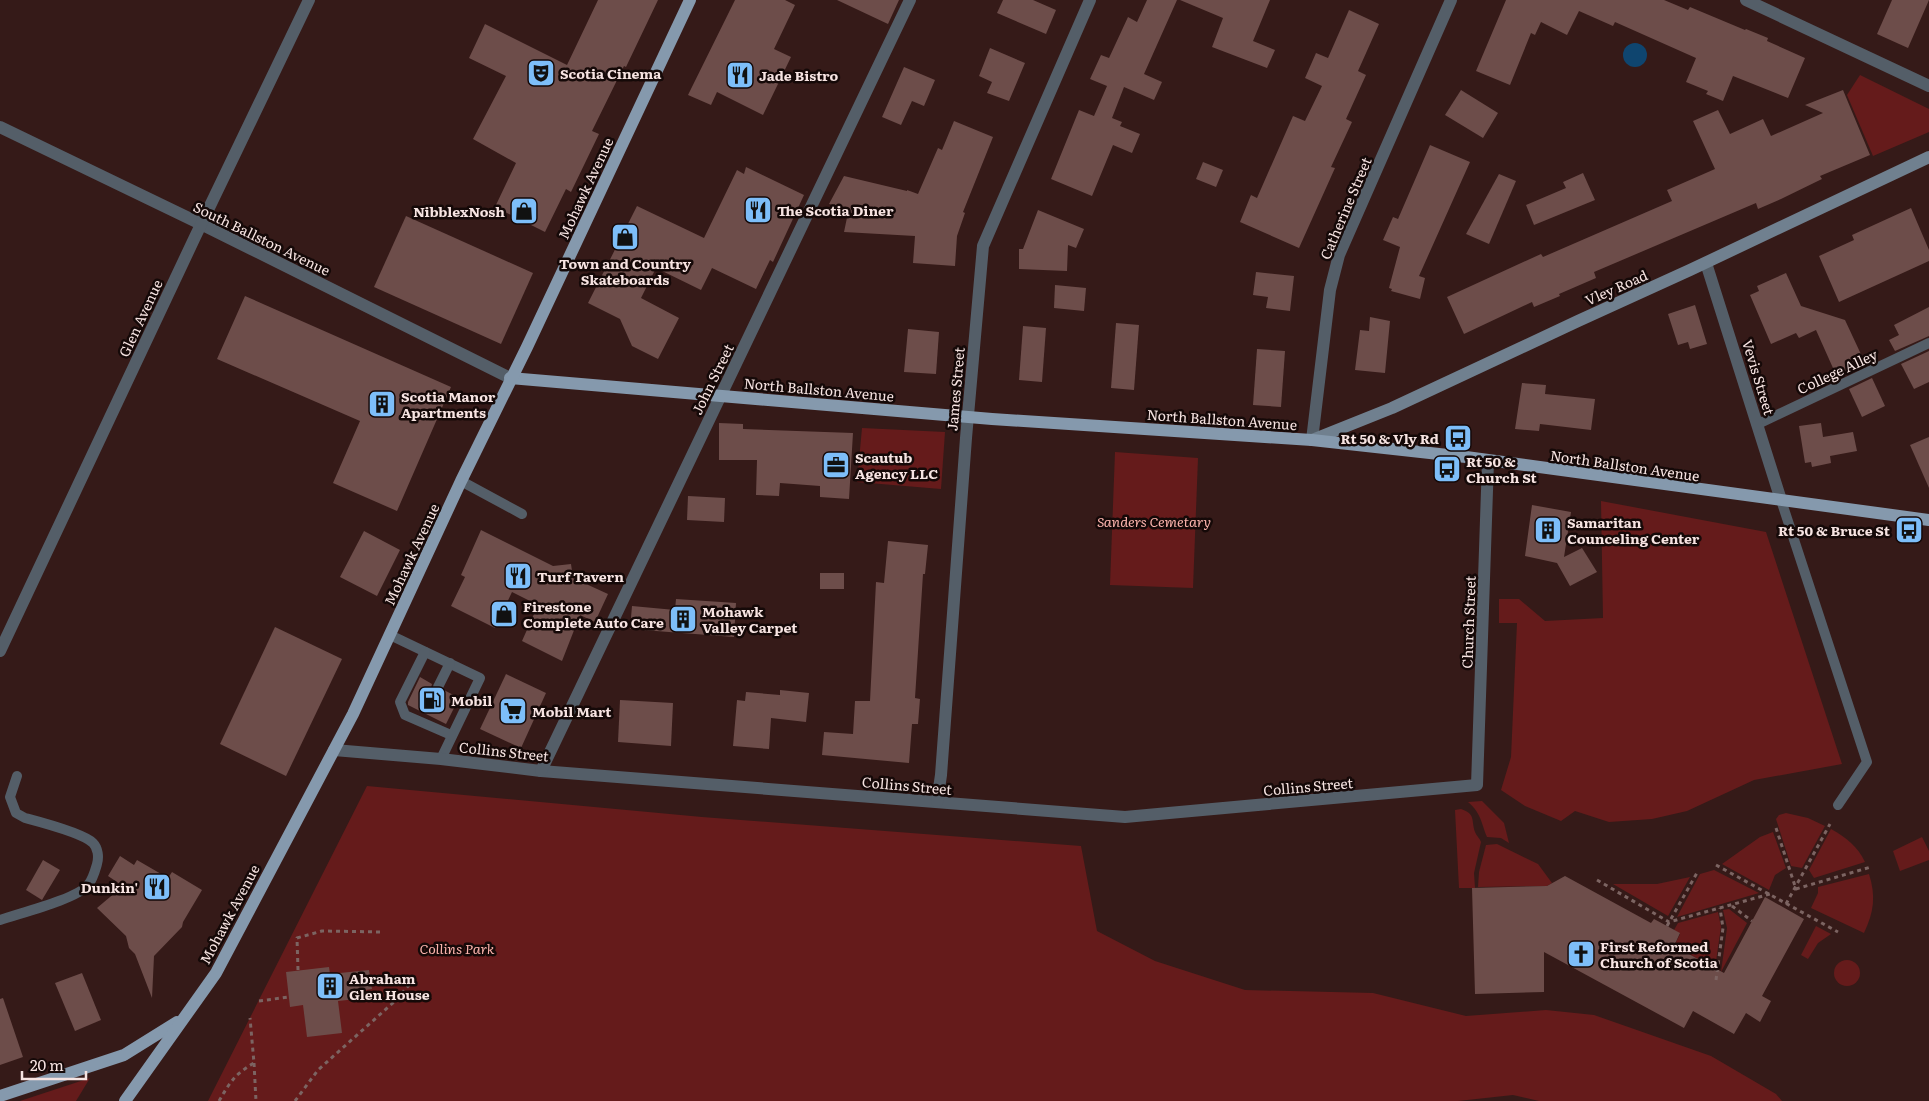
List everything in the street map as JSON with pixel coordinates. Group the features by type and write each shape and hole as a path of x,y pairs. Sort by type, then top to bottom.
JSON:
{"main road":[{"name":"Mohawk Avenue","path":"125,1101 216,973 334,750 510,378 527,347 690,0"},
{"name":"North Ballston Avenue","path":"510,378 968,417 1312,440 1466,457 1929,520"},
{"path":"0,1096 124,1055 184,1018"}],"street":[{"name":"Glen Avenue","path":"0,651 201,224 309,0"},
{"name":"John Street","path":"541,771 910,0"},
{"name":"James Street","path":"937,802 941,775 983,246 1090,0"},
{"name":"Catherine Street","path":"1312,440 1330,290 1339,255 1452,0"},
{"path":"1746,0 1929,86"},
{"name":"South Ballston Avenue","path":"0,127 201,224 510,378"},
{"name":"Vley Road","path":"1312,440 1392,408 1929,157"},
{"name":"Vevis Street","path":"1706,262 1781,500"},
{"name":"Church Street","path":"1477,785 1488,461"},
{"name":"Collins Street","path":"334,750 441,759 541,771 1125,817 1477,785"}],"lane":[{"name":"College Alley","path":"1758,424 1929,343"},
{"path":"461,481 522,514"},
{"path":"1781,500 1867,762 1838,805"},
{"path":"390,635 480,678 441,759"},
{"path":"425,652 400,702 405,715 422,717 451,735"},
{"path":"438,687 450,664"},
{"path":"0,920 72,896 88,886 94,875 98,860 98,852 93,843 84,837 25,818 16,813 10,797 17,776"}],"path":[{"path":"1786,904 1796,889 1830,824"},
{"path":"1776,828 1796,889"},
{"path":"1716,865 1838,932"},
{"path":"1796,889 1871,868"},
{"path":"1668,924 1698,871"},
{"path":"1597,880 1668,924 1770,894"},
{"path":"1732,905 1752,921"},
{"path":"1716,980 1723,928 1720,908"},
{"path":"298,970 297,938 322,931 383,932"},
{"path":"296,1101 318,1070 395,1001 409,985 409,973"},
{"path":"259,1001 289,998"},
{"path":"250,1018 256,1101"},
{"path":"219,1101 231,1080 240,1071 254,1063"}],"green space":[{"path":"1860,75 1929,109 1929,132 1873,156 1847,95"},
{"path":"862,428 945,432 941,489 857,482"},
{"name":"Sanders Cemetary","path":"1115,452 1198,458 1193,588 1110,585"},
{"path":"1601,501 1766,532 1842,764 1754,780 1687,811 1652,819 1609,822 1575,811 1561,821 1525,806 1501,790 1511,757 1517,623 1499,623 1499,599 1519,599 1545,621 1603,618"},
{"name":"Collins Park","path":"367,786 702,817 1081,846 1097,931 1155,961 1245,990 1373,993 1466,1016 1546,1010 1594,1015 1711,1056 1776,1094 1782,1101 1539,1101 1513,1095 1458,1101 208,1101"},
{"path":"1482,801 1504,823 1509,843 1501,838 1487,837 1478,814 1468,802"},
{"path":"1461,809 1471,815 1475,832 1481,842 1474,873 1475,888 1459,888 1455,810"},
{"path":"1786,813 1808,818 1825,826 1802,868 1791,866 1776,819 1779,815"},
{"path":"1831,829 1851,843 1859,851 1865,862 1814,878 1809,870"},
{"path":"1773,832 1786,868 1775,875 1769,890 1722,864 1760,837"},
{"path":"1922,837 1929,851 1929,860 1900,871 1893,851"},
{"path":"1497,844 1538,864 1552,883 1547,886 1478,887 1479,872 1486,845"},
{"path":"1714,870 1759,893 1677,917 1700,874"},
{"path":"1869,874 1873,890 1873,904 1864,933 1811,908 1818,893 1818,887"},
{"path":"1690,877 1668,916 1613,884 1657,884"},
{"path":"1729,909 1747,923 1721,972 1727,928 1723,910"},
{"path":"1718,912 1721,927 1715,968 1674,946 1680,934 1674,930 1678,923"},
{"path":"1816,926 1831,934 1818,943 1808,959 1801,955"},
{"path":"1847,960 1856,964 1860,973 1856,982 1847,986 1838,982 1834,973 1838,964"},
{"path":"90,1078 76,1101 20,1101"}],"water":[{"path":"1635,43 1640,44 1646,50 1646,60 1640,66 1635,67 1630,66 1624,60 1623,55 1624,50 1630,44"}],"building":[{"path":"598,0 658,0 626,67 624,66 592,131 599,134 571,192 566,189 545,232 495,207 516,163 473,139 506,76 469,58 485,24 567,65"},
{"name":"Jade Bistro","path":"735,0 785,0 795,5 774,49 791,57 763,115 717,92 711,105 688,95"},
{"path":"837,0 899,0 888,24"},
{"path":"1003,0 1033,0 1056,10 1046,34 997,13"},
{"path":"1147,0 1177,0 1144,74 1162,82 1154,100 1124,87 1112,118 1122,122 1120,126 1140,134 1132,153 1113,145 1092,196 1051,179 1079,110 1094,116 1107,86 1090,79 1101,55 1109,58 1128,17 1137,22"},
{"path":"1180,0 1270,0 1253,41 1275,50 1267,68 1212,47 1223,18"},
{"path":"1506,0 1664,0 1688,10 1690,7 1768,38 1767,41 1805,58 1788,98 1733,76 1723,101 1706,94 1708,91 1686,82 1696,58 1615,22 1613,26 1579,11 1567,35 1541,22 1535,35 1531,33 1510,85 1476,71"},
{"path":"1892,0 1929,0 1908,48 1877,34"},
{"path":"1349,10 1379,24 1358,71 1366,75 1346,119 1352,122 1331,167 1335,168 1299,248 1240,222 1251,195 1257,198 1293,116 1305,121 1322,86 1305,78 1316,53 1328,58"},
{"path":"990,48 1025,63 1009,101 987,93 992,82 979,76"},
{"path":"904,67 935,80 924,106 912,101 901,125 882,117"},
{"path":"1461,90 1498,113 1483,138 1445,115"},
{"path":"1843,90 1870,155 1820,176 1822,179 1781,199 1758,209 1756,203 1594,272 1596,278 1559,294 1560,296 1534,307 1532,302 1464,334 1447,297 1541,254 1543,257 1672,201 1667,190 1715,169 1693,121 1718,110 1730,134 1763,119 1771,136 1823,113 1805,105"},
{"path":"954,121 993,137 963,212 965,213 957,236 955,266 913,263 915,236 844,232 849,208 829,204 844,176 918,194 938,148 942,150"},
{"path":"1430,145 1470,162 1419,276 1425,278 1420,299 1391,291 1392,289 1389,288 1400,247 1383,240 1393,217 1398,219"},
{"path":"1203,162 1223,170 1216,187 1196,179"},
{"path":"746,167 804,195 773,262 770,260 756,289 712,268 701,290 656,268 641,298 679,318 658,359 632,346 620,319 588,303 637,206 704,238 737,170 744,174"},
{"path":"1583,173 1595,200 1534,225 1526,205 1566,188 1563,182"},
{"path":"1499,174 1516,181 1489,244 1466,234"},
{"path":"1911,208 1929,250 1929,261 1839,302 1819,256 1854,240 1852,235"},
{"path":"1038,210 1084,229 1076,248 1068,245 1067,271 1019,269 1019,249 1023,249"},
{"path":"406,216 533,273 501,344 374,287"},
{"path":"1256,272 1294,276 1290,311 1266,308 1268,297 1253,295"},
{"path":"1786,273 1801,306 1845,320 1866,365 1837,377 1816,330 1799,338 1796,333 1771,344 1750,295 1759,291 1757,286"},
{"path":"1055,285 1086,288 1084,311 1054,308"},
{"name":"Scotia Manor Apartments","path":"245,296 451,387 397,511 333,483 360,421 217,359"},
{"path":"1695,305 1707,344 1690,349 1688,342 1678,345 1668,314"},
{"path":"1929,307 1929,336 1895,351 1889,340 1899,335 1894,325"},
{"path":"1370,317 1390,321 1385,373 1355,370 1360,330 1369,331"},
{"path":"1116,323 1139,325 1134,390 1111,388"},
{"path":"1023,326 1046,328 1042,382 1019,380"},
{"path":"908,329 939,332 936,374 904,372"},
{"path":"1257,349 1285,351 1281,407 1253,405"},
{"path":"1929,351 1929,382 1914,389 1901,364"},
{"path":"1872,378 1885,406 1862,417 1849,389"},
{"path":"1522,383 1546,385 1545,394 1595,399 1591,430 1540,424 1539,431 1515,429"},
{"path":"719,423 743,424 743,429 853,433 849,499 820,497 820,486 780,483 779,496 756,495 757,460 719,460"},
{"path":"1821,423 1823,437 1853,432 1857,451 1830,456 1831,463 1812,467 1811,462 1805,463 1799,426"},
{"path":"1929,437 1929,488 1910,445"},
{"path":"688,496 725,498 724,522 687,520"},
{"name":"Samaritan Counceling Center","path":"1532,505 1571,512 1564,557 1582,548 1597,572 1570,586 1557,563 1525,556"},
{"name":"Turf Tavern","path":"481,530 553,566 571,564 573,578 608,594 595,622 580,615 562,661 522,641 538,605 512,592 495,628 451,606 465,577 461,575"},
{"path":"364,531 400,550 377,596 340,577"},
{"path":"888,541 928,545 925,574 923,574 915,698 920,699 918,724 912,724 909,763 822,755 824,732 853,734 855,701 870,701 876,582 884,583"},
{"path":"820,573 844,573 844,589 820,589"},
{"name":"Mohawk Valley Carpet","path":"676,599 736,603 734,637 630,629 632,606 675,610"},
{"path":"275,627 342,659 286,776 220,744"},
{"name":"Mobil Mart","path":"506,674 546,693 521,748 480,729"},
{"name":"Mobil","path":"420,677 432,684 431,688 435,693 439,694 444,690 459,698 446,724 408,705"},
{"path":"780,690 809,693 806,722 771,718 769,749 733,746 737,700 745,701 746,692 780,695"},
{"path":"620,700 673,703 671,746 618,742"},
{"path":"120,856 134,865 137,860 168,878 172,872 202,890 182,927 154,956 152,998 135,954 129,948 126,936 97,908 123,886 108,876"},
{"path":"43,860 60,870 42,900 26,890"},
{"name":"First Reformed Church of Scotia","path":"1565,876 1651,923 1654,919 1680,933 1674,946 1724,973 1765,897 1804,919 1762,996 1771,1001 1760,1022 1746,1013 1734,1034 1693,1011 1684,1028 1544,952 1544,992 1475,994 1472,888 1547,886"},
{"name":"Abraham Glen House","path":"329,967 330,974 369,970 372,989 365,990 366,998 338,1001 342,1033 307,1037 303,1005 290,1007 286,972"},
{"path":"82,973 101,1020 75,1031 55,983"},
{"path":"3,998 23,1057 0,1065 0,999"}],"place":[{"name":"Scotia Cinema","path":"541,73"},
{"name":"Jade Bistro","path":"740,75"},
{"name":"The Scotia Diner","path":"758,210"},
{"name":"NibblexNosh","path":"524,211"},
{"name":"Town and Country Skateboards","path":"625,237"},
{"name":"Scotia Manor Apartments","path":"382,404"},
{"name":"Rt 50 & Vly Rd","path":"1458,438"},
{"name":"Scautub Agency LLC","path":"836,465"},
{"name":"Rt 50 & Church St","path":"1447,469"},
{"name":"Samaritan Counceling Center","path":"1548,530"},
{"name":"Rt 50 & Bruce St","path":"1909,530"},
{"name":"Turf Tavern","path":"518,576"},
{"name":"Firestone Complete Auto Care","path":"504,614"},
{"name":"Mohawk Valley Carpet","path":"683,619"},
{"name":"Mobil","path":"432,700"},
{"name":"Mobil Mart","path":"513,711"},
{"name":"Dunkin'","path":"157,887"},
{"name":"First Reformed Church of Scotia","path":"1581,954"},
{"name":"Abraham Glen House","path":"330,986"}]}
